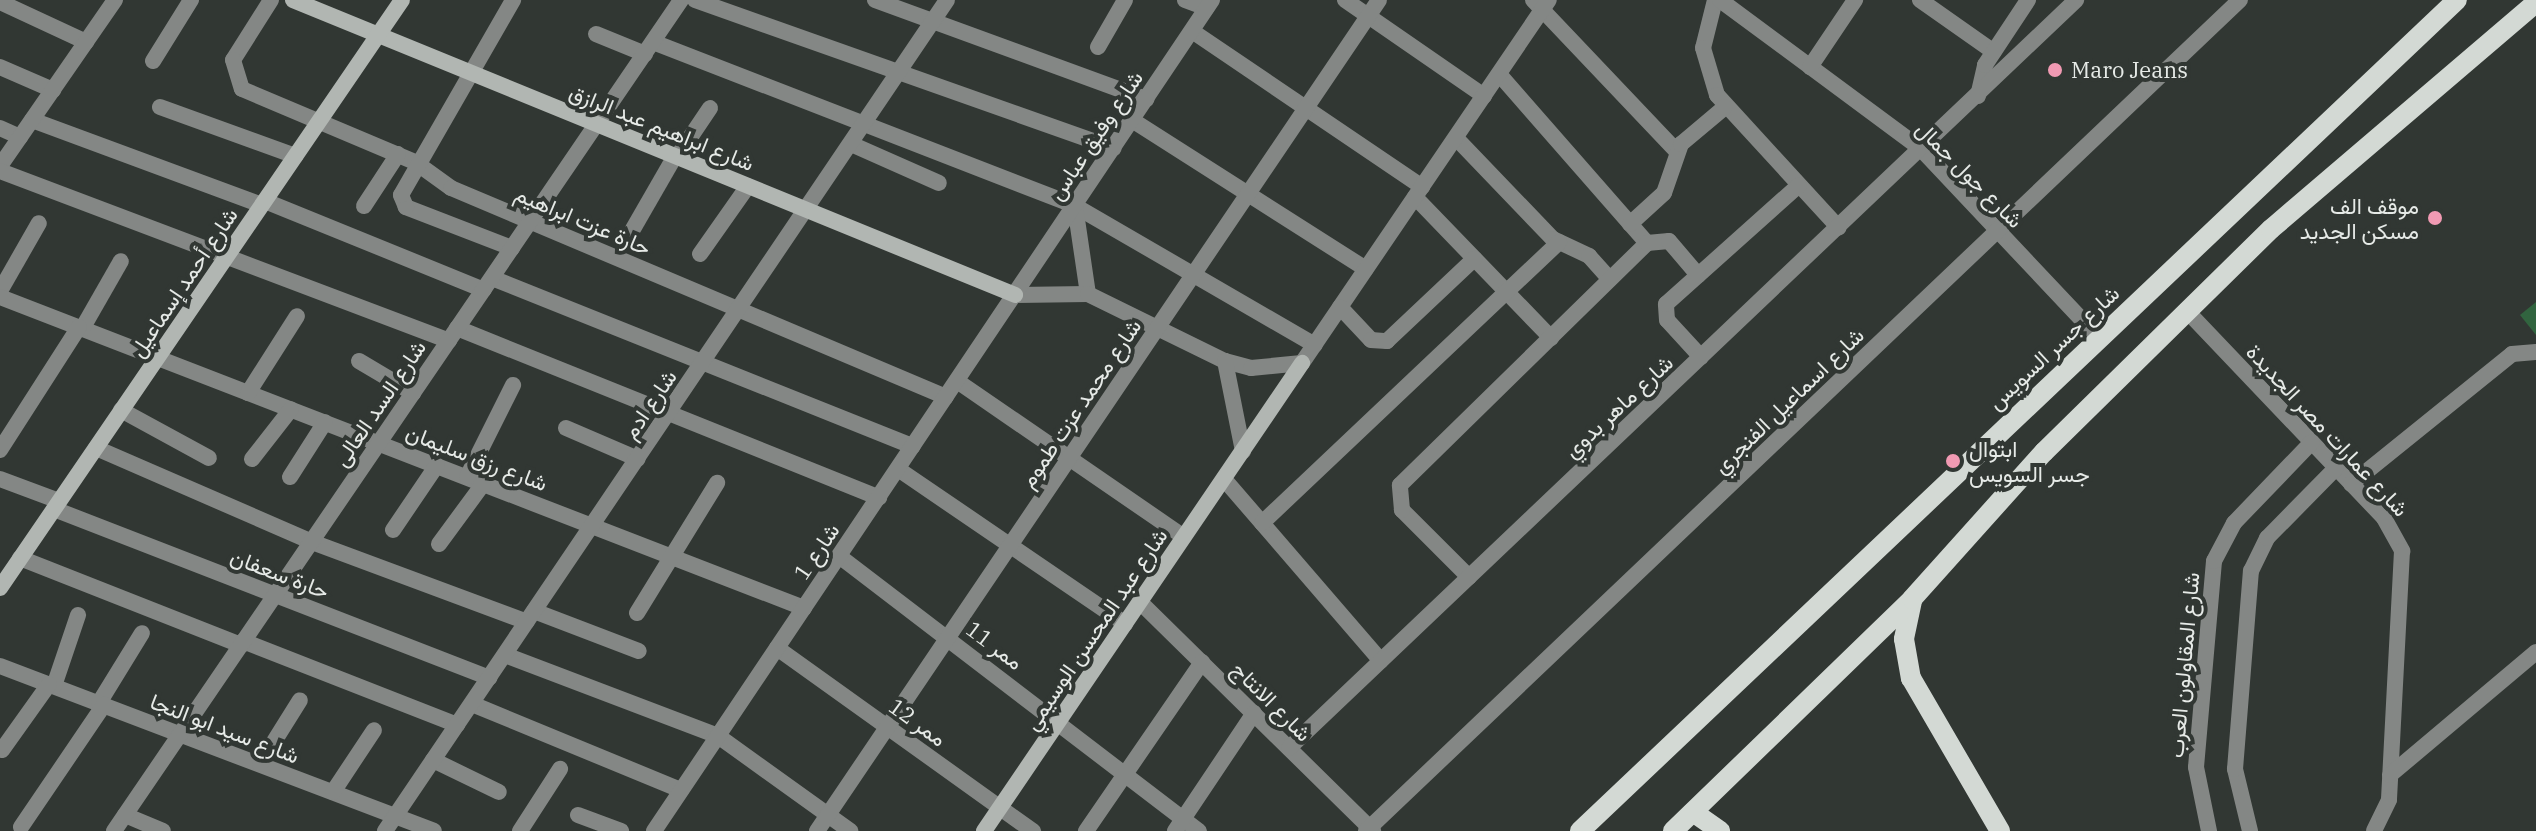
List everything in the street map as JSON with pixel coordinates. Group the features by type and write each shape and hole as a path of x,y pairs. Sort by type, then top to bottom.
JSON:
{"main road":[{"name":"شارع جسر السويس","path":"1580,831 2457,0"},
{"path":"1673,831 1912,599 2186,310 2536,3"},
{"path":"1912,599 1904,639 1911,678 2000,831"},
{"path":"1693,812 1720,831"}],"street":[{"path":"115,0 0,168 227,256 669,413 879,498"},
{"path":"153,61 191,0"},
{"name":"حارة عزت ابراهيم","path":"271,0 233,60 234,79 242,89 415,162 451,188 946,397"},
{"name":"شارع ابراهيم عبد الرازق","path":"293,0 1015,295"},
{"name":"شارع أحمد إسماعيل","path":"0,588 402,0"},
{"path":"512,248 406,207 402,189 415,162 472,73 513,0"},
{"name":"شارع السد العالى","path":"114,831 681,0"},
{"path":"695,0 1114,148"},
{"path":"875,0 1146,99"},
{"name":"شارع ادم","path":"385,831 947,0"},
{"path":"1098,47 1125,0"},
{"path":"1185,0 1210,4"},
{"path":"1345,0 1484,96"},
{"name":"شارع محمد عزت طموم","path":"817,831 1379,0"},
{"path":"1718,0 1703,48 1725,107 1839,228"},
{"name":"شارع جول جمال","path":"1718,0 1921,149 2098,337"},
{"path":"1810,67 1855,0"},
{"path":"1920,0 1994,52"},
{"name":"شارع ماهر بدوي","path":"1978,96 1994,52 2028,0"},
{"name":"شارع ماهر بدوي","path":"1289,748 2076,0"},
{"name":"شارع اسماعيل الفنجري","path":"1370,830 2240,0"},
{"path":"0,2 86,42"},
{"path":"1542,3 1677,152"},
{"name":"شارع عبد المحسن الوسيمي","path":"984,831 1456,138 1542,3"},
{"name":"شارع وفيق عباس","path":"1015,295 1210,4"},
{"path":"1192,31 1306,108 1418,192 1474,259 1551,338"},
{"path":"596,34 649,48 865,124 1075,206 1315,345"},
{"path":"0,67 53,90"},
{"path":"1499,74 1647,243"},
{"path":"160,107 295,156"},
{"path":"1630,224 1664,193 1677,152 1725,107"},
{"path":"633,229 710,108"},
{"path":"32,120 704,362 913,446"},
{"path":"1132,120 1366,269"},
{"path":"0,128 20,137"},
{"path":"1456,138 1559,242 1589,256 1610,279"},
{"path":"851,144 939,183"},
{"path":"364,206 398,154"},
{"path":"1701,357 1664,312 1698,275 1799,185"},
{"path":"700,254 748,186"},
{"path":"1075,206 1088,294"},
{"path":"0,294 39,223"},
{"path":"1469,577 1402,510 1398,491 1647,243 1669,241 1698,275"},
{"path":"1262,523 1559,242"},
{"path":"1340,307 1371,340 1387,341 1474,259"},
{"path":"0,450 121,261"},
{"name":"شارع رزق سليمان","path":"0,294 80,328 804,608"},
{"path":"1015,295 1088,294 1225,361 1264,368 1302,363"},
{"name":"شارع 1","path":"654,831 1015,295"},
{"name":"شارع عمارات مصر الجديدة","path":"2186,310 2395,534 2404,568 2390,775 2374,831"},
{"path":"248,393 297,316"},
{"path":"2351,484 2512,354 2536,352"},
{"path":"359,361 413,393"},
{"path":"1225,361 1243,451"},
{"path":"957,381 1184,537"},
{"path":"439,544 475,480 513,385"},
{"path":"252,459 291,409"},
{"path":"121,410 209,458"},
{"path":"290,477 325,422"},
{"path":"566,428 638,459"},
{"name":"شارع المقاولون العرب","path":"2209,831 2196,767 2214,561 2234,523 2312,442"},
{"path":"96,448 312,542 639,651"},
{"path":"393,530 437,465"},
{"path":"2250,831 2235,769 2251,571 2267,538 2336,468"},
{"path":"898,469 1125,624"},
{"name":"حارة سعفان","path":"0,479 275,595 489,678"},
{"path":"1224,479 1381,661"},
{"path":"637,613 717,483"},
{"name":"ممر 11","path":"839,556 1185,816 1199,831"},
{"path":"20,558 457,725"},
{"name":"شارع الانتاج","path":"1140,602 1370,830"},
{"path":"2,750 52,685 78,615"},
{"path":"21,827 101,704 142,633"},
{"name":"ممر 12","path":"777,648 1033,831"},
{"path":"2390,775 2536,652"},
{"path":"505,655 718,736 850,831"},
{"path":"1086,831 1202,662"},
{"name":"شارع سيد ابو النجا","path":"0,666 434,831"},
{"path":"260,764 300,700"},
{"path":"472,704 681,790"},
{"path":"1175,831 1254,713"},
{"path":"333,792 374,730"},
{"path":"433,760 499,792"},
{"path":"520,831 560,769"},
{"path":"125,815 163,831"},
{"path":"578,815 621,831"}],"green space":[{"path":"2536,302 2536,335 2520,315"}],"place":[{"name":"Maro Jeans","path":"2055,70"},
{"name":"موقف الف مسكن الجديد","path":"2435,218"},
{"name":"ابتوال جسر السويس","path":"1953,461"}]}
